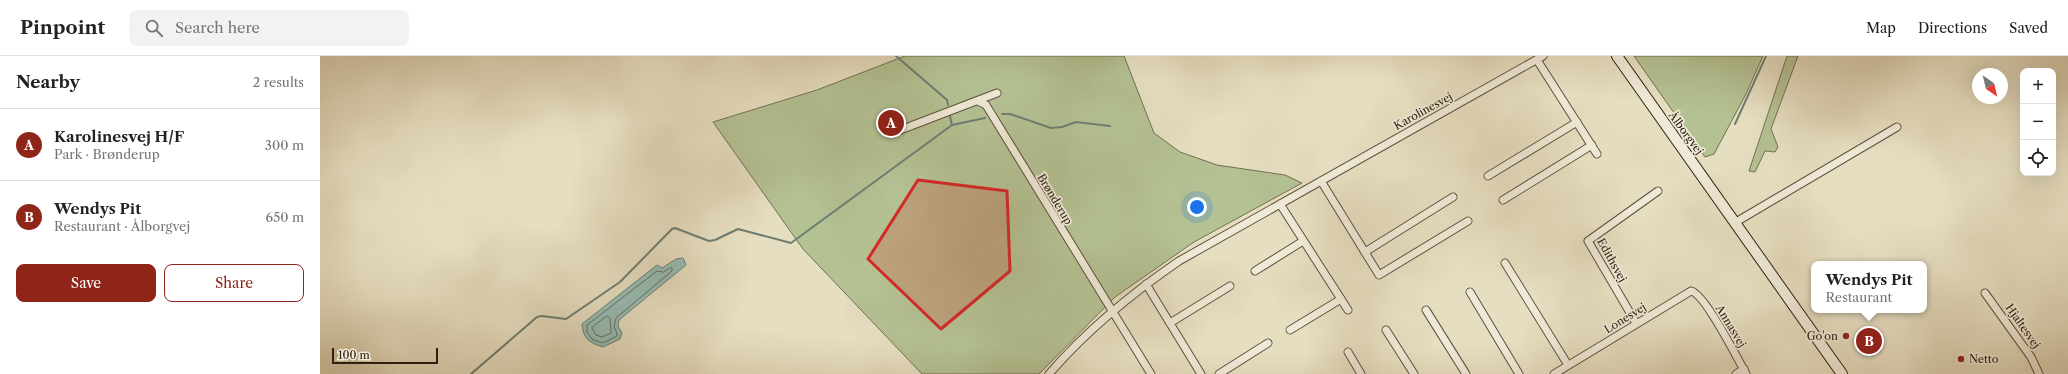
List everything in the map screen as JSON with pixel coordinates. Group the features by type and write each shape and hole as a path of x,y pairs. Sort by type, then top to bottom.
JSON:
{"main road":[{"name":"Ålborgvej","path":"1617,56 1736,222 1842,374"}],"street":[{"name":"Karolinesvej","path":"1049,374 1068,352 1111,311 1146,284 1213,240 1540,58 1576,122 1597,154"},
{"path":"894,132 997,93"},
{"name":"Brønderup","path":"978,101 986,105 1111,311"},
{"path":"1488,176 1576,122"},
{"path":"1736,222 1897,126"},
{"path":"1503,200 1592,145"},
{"path":"1321,181 1378,274 1381,275 1468,221"},
{"name":"Edithsvej","path":"1636,323 1588,241 1658,191"},
{"path":"1365,252 1453,197"},
{"path":"1280,204 1348,310"},
{"path":"1255,271 1304,241"},
{"path":"1505,263 1568,365"},
{"path":"1146,284 1201,374"},
{"path":"1170,323 1230,286"},
{"name":"Lonesvej","path":"1554,374 1688,292 1694,291"},
{"name":"Annasvej","path":"1694,291 1715,320 1745,372"},
{"path":"1470,292 1520,374"},
{"name":"Hjaltesvej","path":"1985,293 2031,358 2039,374"},
{"path":"1290,330 1341,299"},
{"path":"1426,310 1466,374"},
{"path":"1111,311 1151,374"},
{"path":"1386,330 1414,374"},
{"path":"1219,374 1268,343"},
{"path":"1348,352 1361,374"},
{"path":"1736,374 1745,372"}],"highlighted area":[{"path":"918,180 1007,191 1010,271 941,329 868,259"}],"green space":[{"path":"905,56 1124,56 1154,133 1180,152 1217,165 1285,175 1302,183 1194,242 1115,297 1039,374 922,374 803,249 713,122 817,90"},
{"path":"1634,56 1763,56 1746,94 1714,154 1705,157"},
{"path":"1787,56 1798,56 1771,129 1778,147 1775,152 1765,151 1755,172 1749,171"}],"water":[{"path":"683,258 686,265 619,320 618,326 622,333 620,339 603,347 588,340 584,333 582,324 657,265 662,268 676,259"}],"waterway":[{"path":"896,56 947,100 948,105"},
{"path":"1735,124 1766,56"},
{"path":"1002,114 1010,114 1051,128 1062,127 1076,122 1110,126"},
{"path":"950,116 952,125"},
{"path":"471,374 537,317 542,316 566,319 620,282 672,229 675,228 709,241 715,240 738,229 791,243 952,125 985,118"}],"place":[{"name":"Karolinesvej H/F","path":"891,123"},
{"name":"Go'on","path":"1846,336"},
{"name":"Wendys Pit","path":"1869,341"},
{"name":"Netto","path":"1961,359"}]}
